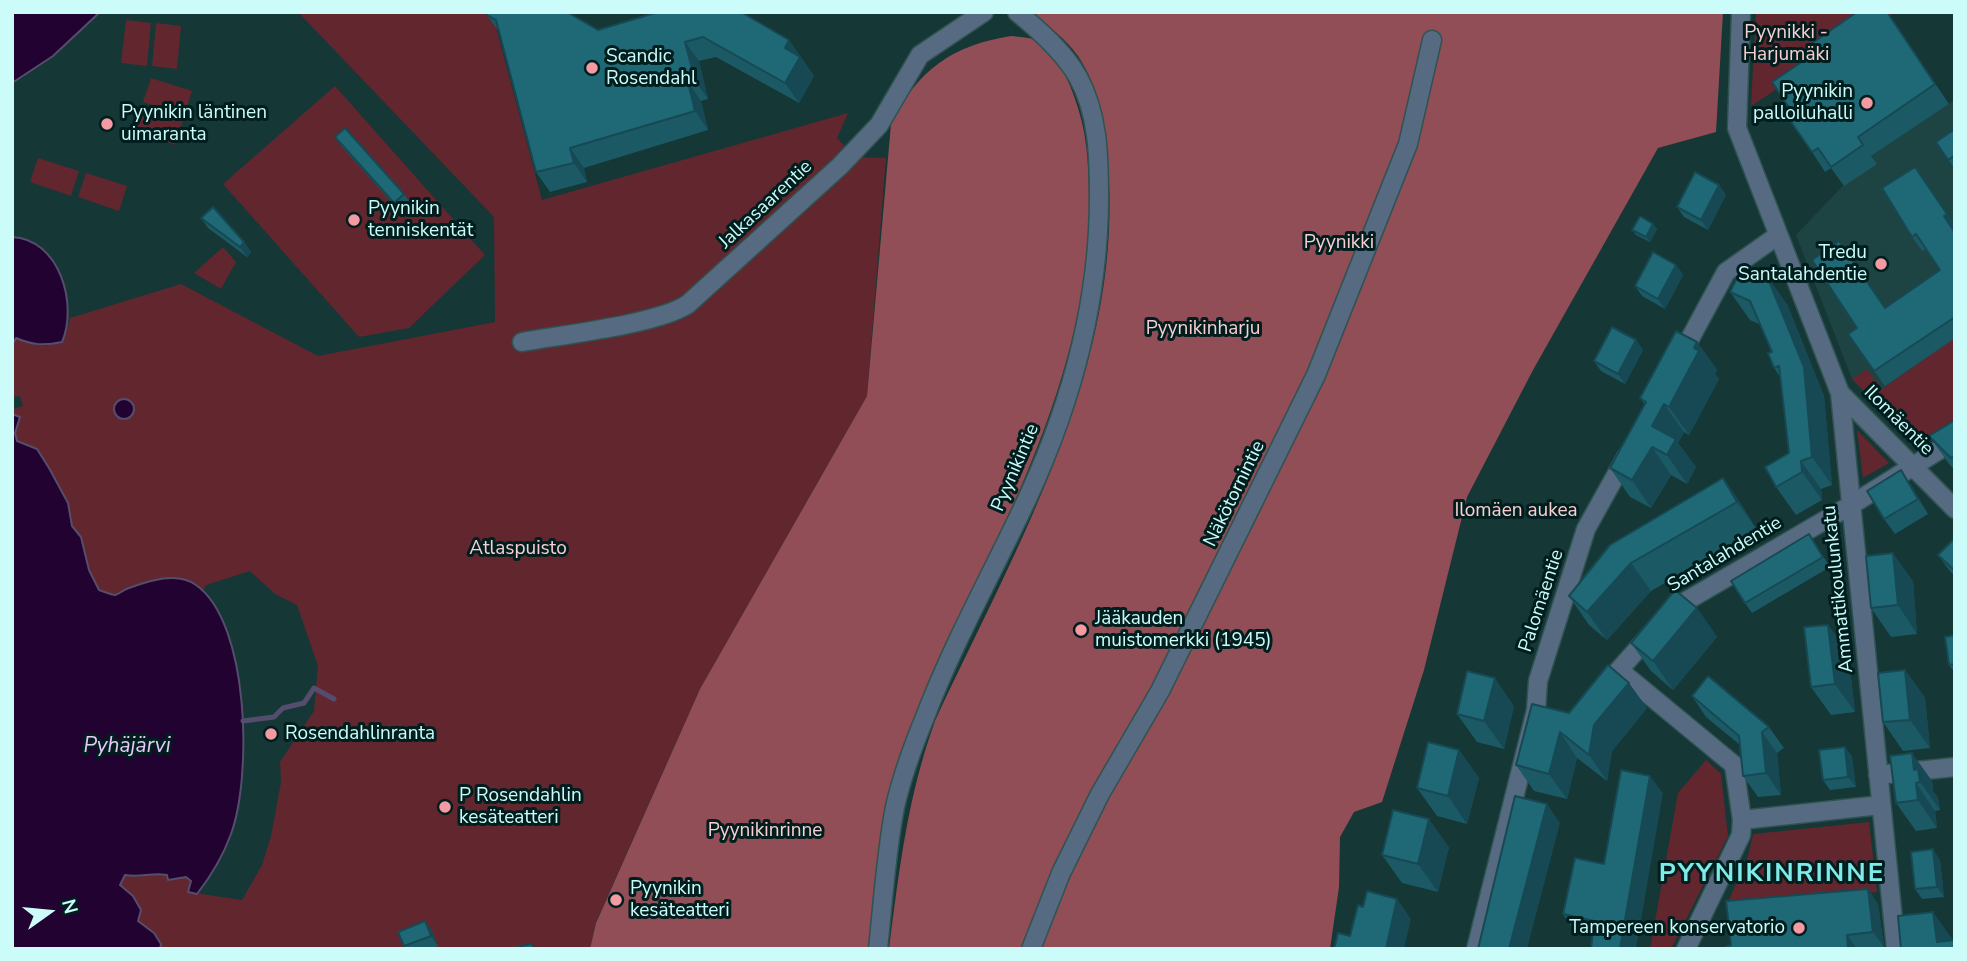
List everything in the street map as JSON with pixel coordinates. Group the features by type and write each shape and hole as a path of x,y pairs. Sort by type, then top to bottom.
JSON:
{"street":[{"name":"Jalkasaarentie","path":"522,342 640,320 679,310 688,304 840,166 879,125 920,55 984,12"},
{"name":"Pyynikintie","path":"878,949 895,807 909,760 926,714 1030,494 1055,432 1080,354 1094,281 1099,172 1088,100 1077,74 1044,35 1017,12"},
{"name":"Ammattikoulunkatu","path":"1741,12 1737,128 1840,393 1896,949"},
{"name":"Näkötornintie","path":"1031,949 1060,873 1100,794 1160,691 1316,376 1408,144 1432,40"},
{"path":"1668,378 1726,272 1777,236"},
{"name":"Ilomäentie","path":"1840,393 1955,509"},
{"name":"Palomäentie","path":"1476,949 1536,710 1538,681 1586,529 1637,437"},
{"name":"Santalahdentie","path":"1591,701 1676,607 1851,505 1955,440"},
{"path":"1619,670 1734,765 1742,820 1741,835 1686,949"},
{"path":"1536,710 1556,715"},
{"path":"1878,775 1955,767"},
{"path":"1742,820 1881,805"}],"shaded area":[{"name":"Tredu Santalahdentie","path":"1955,100 1955,420 1915,444 1852,379 1796,235 1871,156"}],"green space":[{"name":"Atlaspuisto","path":"298,12 492,12 542,200 848,113 837,138 855,157 886,158 867,396 700,689 596,922 590,949 160,949 161,944 154,933 138,921 141,910 133,896 120,885 125,875 139,877 150,872 167,875 169,880 186,877 191,881 188,892 242,900 262,865 271,836 281,782 280,762 314,711 318,666 297,605 275,594 250,571 206,585 203,591 194,583 127,588 115,595 99,590 89,570 81,537 72,526 72,517 37,449 17,441 15,433 20,417 12,414 12,409 23,406 20,396 12,397 12,345 15,338 46,346 67,330 70,318 181,284 318,356 495,322 494,217"},
{"name":"Pyynikki","path":"1032,12 1723,12 1716,132 1658,148 1533,370 1467,497 1424,670 1382,802 1354,812 1340,837 1339,887 1330,949 889,949 906,833 918,777 935,721 1031,518 1060,448 1083,377 1101,305 1109,231 1107,156 1099,104 1091,79 1078,56"},
{"name":"Pyynikki - Harjumäki","path":"1756,12 1896,12 1751,106"},
{"path":"126,20 151,23 147,66 121,63"},
{"path":"156,23 181,26 177,69 152,66"},
{"name":"Pyynikinrinne","path":"1011,36 1034,40 1052,54 1068,80 1082,121 1089,187 1083,287 1067,357 1046,425 1019,492 927,690 899,757 887,804 868,949 590,949 596,923 700,689 867,396 891,124 913,89 939,63 971,46"},
{"path":"151,78 192,91 184,116 143,102"},
{"name":"Pyynikin tenniskentät","path":"335,86 485,255 409,328 359,337 223,184"},
{"path":"142,107 183,120 175,145 134,131"},
{"path":"38,158 79,171 71,196 30,182"},
{"path":"86,173 127,186 119,211 78,197"},
{"path":"223,247 236,262 221,289 194,273"},
{"path":"1955,338 1955,420 1915,444 1852,379 1867,369 1882,389"},
{"path":"1857,430 1889,463 1863,478"},
{"path":"1706,760 1721,774 1728,836 1671,949 1650,949 1678,793"},
{"path":"1869,822 1877,892 1726,906 1747,860 1753,834"}],"water":[{"path":"12,12 100,12 53,56 12,83"},
{"path":"12,237 29,241 42,249 61,276 68,310 62,342 38,344 16,338 12,345"},
{"path":"124,399 131,402 134,409 131,416 124,419 117,416 114,409 117,402"},
{"name":"Pyhäjärvi","path":"12,414 20,417 15,433 17,441 37,449 68,503 72,526 81,537 89,570 99,590 115,595 154,580 172,578 188,581 196,585 214,604 227,632 242,702 243,740 238,808 228,842 197,894 188,892 191,881 186,877 168,880 167,875 161,874 125,875 120,885 133,896 141,910 138,921 154,933 161,944 160,949 12,949"}],"building":[{"name":"Scandic Rosendahl","path":"486,12 567,12 598,30 658,12 741,12 789,40 785,48 800,57 785,83 703,37 685,42 695,80 688,82 695,111 570,148 574,163 536,172 496,20"},
{"name":"Pyynikin palloiluhalli","path":"1857,12 1887,12 1935,84 1858,137 1863,145 1831,167 1818,148 1812,152 1791,122 1796,118 1772,82 1803,61 1798,53"},
{"path":"345,128 404,194 394,203 335,137"},
{"path":"1955,129 1955,155 1948,160 1936,142"},
{"path":"1915,167 1947,214 1944,216 1955,233 1955,317 1874,371 1848,334 1857,328 1812,260 1839,241 1885,308 1940,270 1916,234 1912,237 1882,188"},
{"path":"1695,172 1719,185 1701,220 1677,207"},
{"path":"213,207 244,242 240,247 201,218"},
{"path":"1640,216 1653,224 1646,237 1632,230"},
{"path":"1653,252 1676,265 1658,299 1635,286"},
{"path":"1744,264 1767,276 1804,367 1812,457 1801,461 1802,472 1776,487 1765,467 1789,453 1779,366 1774,368 1768,353 1772,352 1750,301 1730,292"},
{"path":"1612,327 1636,340 1618,374 1594,361"},
{"path":"1676,331 1697,342 1694,348 1699,351 1669,407 1664,404 1652,426 1676,439 1667,455 1652,447 1632,480 1610,468 1646,402 1640,398"},
{"path":"1955,420 1955,456 1951,458 1929,436"},
{"path":"1901,470 1918,499 1884,519 1867,491"},
{"path":"1723,478 1737,502 1631,563 1587,612 1569,596 1610,545"},
{"path":"1809,534 1823,557 1745,603 1731,581"},
{"path":"1955,538 1955,571 1938,555"},
{"path":"1893,553 1898,605 1871,608 1866,556"},
{"path":"1675,590 1697,608 1653,661 1631,643"},
{"path":"1828,625 1835,684 1811,687 1804,627"},
{"path":"1955,635 1955,664 1949,665 1945,637"},
{"path":"1608,665 1629,683 1594,725 1589,755 1560,732 1549,774 1516,765 1532,704 1569,713"},
{"path":"1905,670 1910,720 1883,722 1878,673"},
{"path":"1467,671 1495,678 1484,721 1457,714"},
{"path":"1708,676 1769,727 1762,732 1766,773 1743,776 1739,736 1692,696"},
{"path":"1428,742 1459,750 1448,796 1417,788"},
{"path":"1845,747 1848,777 1823,780 1819,750"},
{"path":"1912,753 1914,770 1918,769 1920,782 1916,783 1918,800 1896,803 1890,756"},
{"path":"1621,770 1650,776 1620,949 1591,949 1594,921 1563,914 1575,858 1604,864"},
{"path":"1515,796 1547,804 1509,949 1478,949"},
{"path":"1393,810 1429,819 1418,864 1382,855"},
{"path":"1933,849 1937,887 1915,889 1911,852"},
{"name":"Tampereen konservatorio","path":"1868,889 1873,932 1847,935 1848,949 1721,949 1731,945 1726,901"},
{"path":"1367,891 1397,899 1386,949 1334,949 1338,933 1350,936 1358,905 1363,907"},
{"path":"1933,912 1937,942 1955,940 1955,949 1901,949 1898,916"},
{"path":"425,921 431,936 404,946 398,932"},
{"path":"532,944 533,949 517,947"}],"waterway":[{"path":"243,721 274,717 283,708 304,703 314,688 334,699"}],"place":[{"name":"Scandic Rosendahl","path":"592,68"},
{"name":"Pyynikin palloiluhalli","path":"1867,103"},
{"name":"Pyynikin läntinen uimaranta","path":"107,124"},
{"name":"Pyynikin tenniskentät","path":"354,220"},
{"name":"Tredu Santalahdentie","path":"1881,264"},
{"name":"Jääkauden muistomerkki (1945)","path":"1081,630"},
{"name":"Rosendahlinranta","path":"271,734"},
{"name":"P Rosendahlin kesäteatteri","path":"445,807"},
{"name":"Pyynikin kesäteatteri","path":"616,900"},
{"name":"Tampereen konservatorio","path":"1799,928"}],"district":[{"name":"PYYNIKINRINNE","path":"1772,875"}],"park label":[{"name":"Pyynikinharju","path":"1203,329"},
{"name":"Ilomäen aukea","path":"1516,511"}]}
